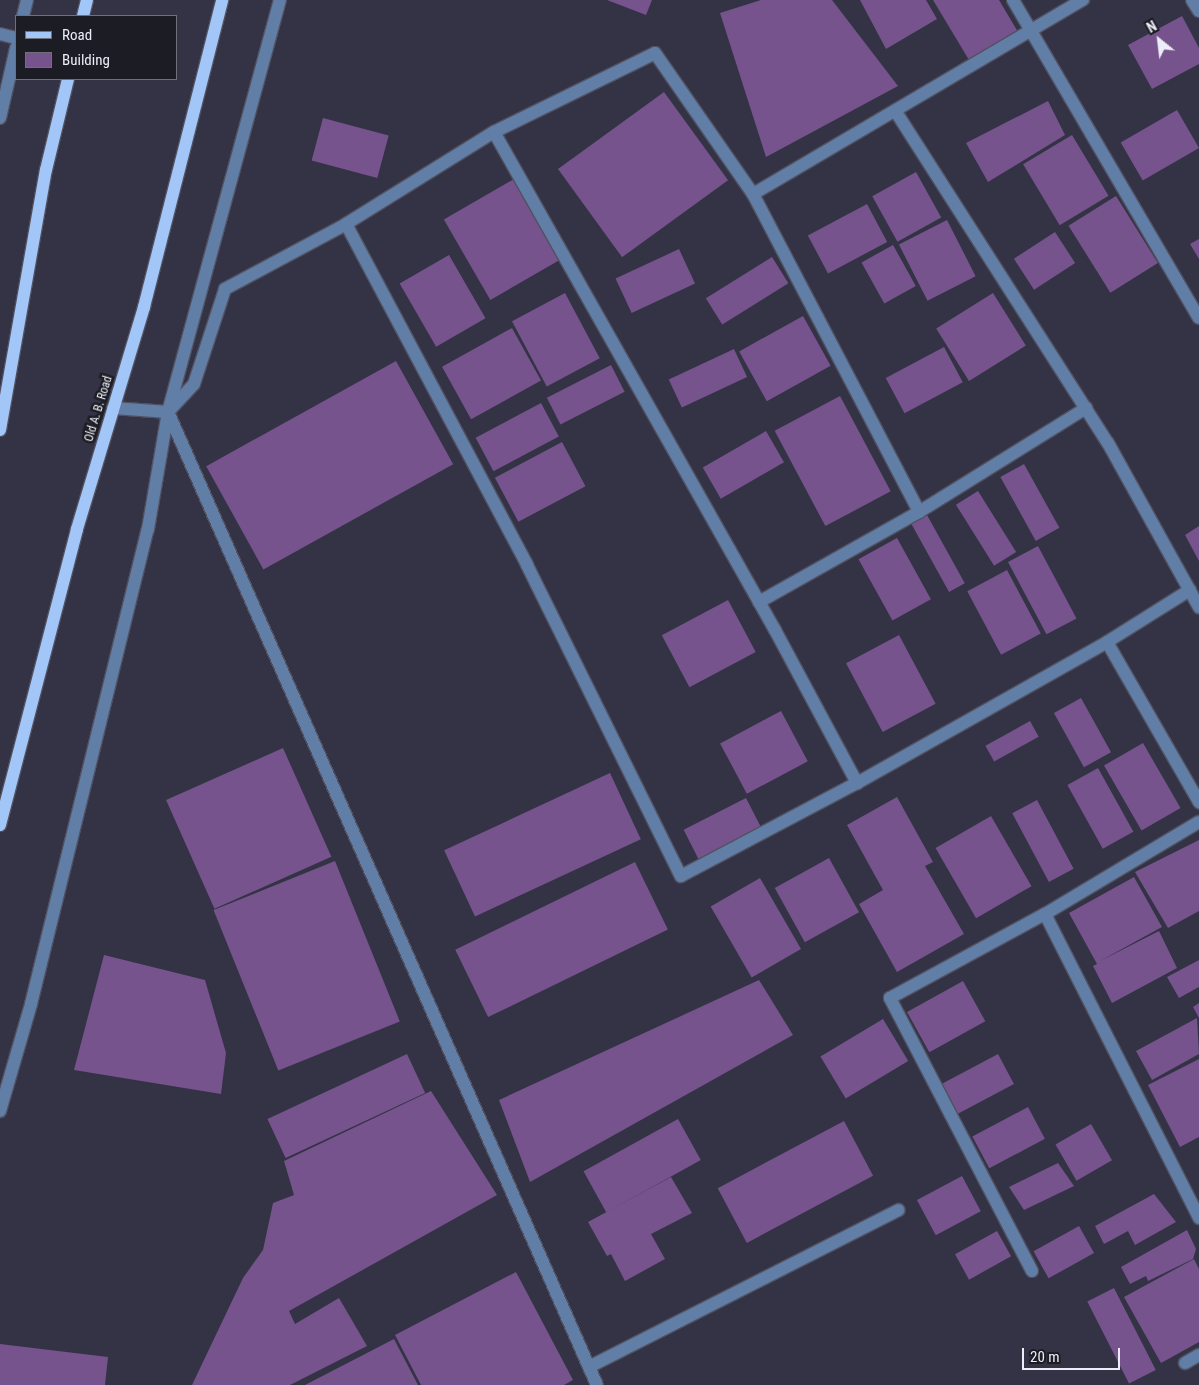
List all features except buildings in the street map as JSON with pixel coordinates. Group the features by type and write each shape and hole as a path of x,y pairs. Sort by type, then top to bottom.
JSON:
{"main road":[{"path":"83,15 87,0"},
{"name":"Old A. B. Road","path":"0,825 77,529 144,307 222,0"},
{"path":"0,430 46,170 68,80"}],"street":[{"path":"23,15 27,0"},
{"path":"0,1111 33,994 148,529 168,412 280,0"},
{"path":"1012,0 1199,318"},
{"path":"754,194 1083,0"},
{"path":"1192,0 1199,11"},
{"path":"0,34 15,38"},
{"path":"0,118 15,52"},
{"path":"168,412 194,384 225,289 346,224 494,132 655,53 754,194 919,512"},
{"path":"896,112 1086,408 1199,606"},
{"path":"494,132 759,602 857,783"},
{"path":"346,224 528,565 681,876 857,783 1107,642 1190,590"},
{"path":"113,408 168,412"},
{"path":"759,602 919,512 1086,408"},
{"path":"168,412 597,1385"},
{"path":"1107,642 1199,802"},
{"path":"1032,1272 890,998 1045,914 1199,822"},
{"path":"1045,914 1199,1218"},
{"path":"588,1367 898,1210"},
{"path":"1185,1363 1199,1355"}]}
